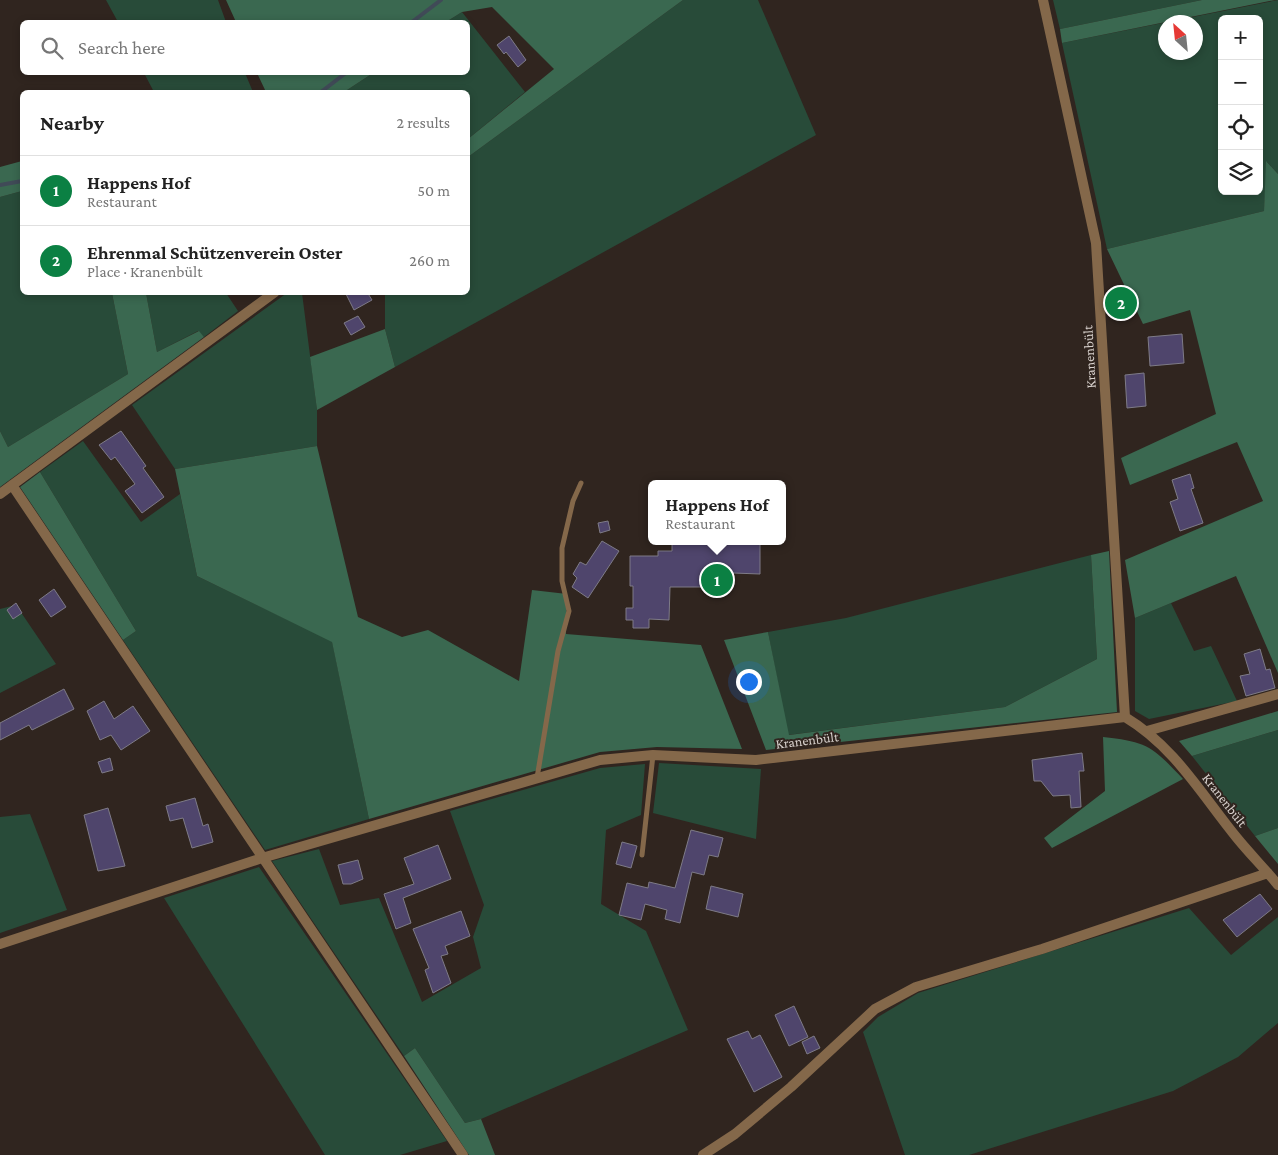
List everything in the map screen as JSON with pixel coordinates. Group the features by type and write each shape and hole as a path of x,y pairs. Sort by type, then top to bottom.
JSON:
{"street":[{"name":"Kranenbült","path":"1043,0 1096,243 1125,717"},
{"path":"0,494 270,295"},
{"path":"12,485 262,858 449,1131 463,1155"},
{"path":"1147,731 1278,694"},
{"name":"Kranenbült","path":"0,944 262,858 494,789 600,760 654,755 756,760 1125,717 1147,731 1172,754 1237,839 1278,885"},
{"path":"704,1155 735,1134 791,1087 875,1009 916,987 1042,949 1268,873"}],"lane":[{"path":"537,778 558,650 569,611 562,582 562,548 573,501 581,483"},
{"path":"642,855 654,755"}],"green space":[{"path":"106,0 218,0 225,20 117,20"},
{"path":"226,0 683,0 470,156 470,137 554,69 492,7 462,12 449,20 235,20"},
{"path":"683,0 758,0 816,135 395,367 385,329 385,295 470,295 470,156"},
{"path":"1053,0 1202,0 1060,29"},
{"path":"1202,0 1275,0 1201,15 1158,15 1158,24 1062,43 1060,29"},
{"path":"1278,0 1278,174 1267,162 1264,211 1107,249 1062,43 1158,24 1158,60 1203,60 1202,15"},
{"path":"462,12 468,20 449,20"},
{"path":"470,22 525,92 470,137 470,90 347,90 370,75 470,75"},
{"path":"145,75 246,75 252,90 153,90"},
{"path":"258,75 370,75 347,90 265,90"},
{"path":"1266,161 1278,174 1278,673 1236,576 1135,618 1125,560 1263,501 1237,442 1130,485 1121,458 1216,414 1190,310 1143,324 1107,249 1264,211"},
{"path":"20,162 20,192 0,197 0,167"},
{"path":"20,192 20,295 112,295 128,374 8,447 0,431 0,197"},
{"path":"112,295 146,295 157,352 199,331 204,337 0,487 0,431 8,447 128,374"},
{"path":"146,295 227,295 238,311 204,337 198,331 157,352"},
{"path":"284,295 302,295 317,410 317,446 175,469 132,405"},
{"path":"385,329 395,367 317,410 310,357"},
{"path":"83,441 141,522 180,494 197,576 332,641 369,819 265,850 123,640 136,631 40,472"},
{"path":"317,446 358,617 402,637 428,630 519,681 532,590 567,594 566,634 701,645 742,749 657,747 600,752 369,819 332,642 197,576 175,469"},
{"path":"40,472 136,631 123,640 20,487"},
{"path":"1109,551 1117,712 766,750 724,640 768,632 789,735 1005,707 1097,659 1091,555"},
{"path":"1091,555 1097,659 1005,707 788,735 768,632 846,618"},
{"path":"1171,603 1194,651 1211,646 1237,701 1149,719 1135,711 1135,618"},
{"path":"16,605 56,664 0,693 0,609"},
{"path":"1278,711 1278,730 1192,756 1179,741"},
{"path":"1278,730 1278,828 1255,836 1192,756"},
{"path":"1103,737 1130,741 1148,748 1164,759 1183,779 1052,848 1044,838 1105,791"},
{"path":"659,763 761,769 756,839 653,813"},
{"path":"645,764 641,815 606,830 601,904 646,931 688,1030 481,1119 465,1123 415,1048 404,1056 272,861 319,849 340,905 379,898 422,1002 481,968 473,937 484,905 450,811 600,768"},
{"path":"30,814 67,910 0,933 0,817"},
{"path":"1278,828 1278,864 1255,836"},
{"path":"259,867 447,1141 400,1155 325,1155 164,898"},
{"path":"1189,908 1231,955 1278,917 1278,1023 1238,1057 1173,1091 969,1155 905,1155 863,1032 878,1017 918,993"},
{"path":"415,1048 465,1123 481,1119 495,1155 469,1155 404,1056"}],"building":[{"path":"509,36 526,60 518,67 506,52 504,54 497,45"},
{"path":"346,295 369,295 372,300 354,310"},
{"path":"358,316 365,327 351,335 344,323"},
{"path":"1182,334 1184,363 1150,366 1148,337"},
{"path":"1144,373 1146,406 1127,408 1125,375"},
{"path":"121,431 146,466 143,468 164,497 142,513 125,491 135,484 115,457 111,460 99,445"},
{"path":"1190,474 1194,488 1191,489 1203,523 1180,531 1170,502 1178,499 1172,480"},
{"path":"608,521 610,530 600,533 598,523"},
{"path":"602,541 619,551 588,598 572,587 577,578 573,574 580,562 586,565"},
{"path":"672,545 760,545 760,574 733,573 733,587 670,587 669,620 649,619 649,628 633,628 633,620 626,620 626,608 633,608 633,586 630,586 630,556 658,556 658,551 672,551"},
{"path":"54,589 66,607 51,617 39,600"},
{"path":"16,603 22,613 13,619 7,610"},
{"path":"1260,649 1266,670 1270,669 1275,688 1246,696 1240,676 1250,674 1244,654"},
{"path":"64,689 74,709 32,730 29,725 0,740 0,723"},
{"path":"104,701 114,719 133,706 150,731 121,750 111,735 100,740 87,711"},
{"path":"1082,753 1084,771 1079,771 1081,807 1071,808 1070,795 1053,796 1041,781 1034,781 1032,760"},
{"path":"110,758 113,770 102,773 98,762"},
{"path":"195,798 203,826 208,824 213,842 192,848 183,818 170,821 166,806"},
{"path":"108,808 125,866 98,871 84,815"},
{"path":"691,830 723,838 718,857 709,855 704,875 692,872 680,923 665,919 667,910 645,904 641,920 619,915 627,883 648,888 649,882 675,888"},
{"path":"622,842 637,846 631,868 616,864"},
{"path":"438,845 451,879 403,898 411,923 396,929 384,894 414,884 404,858"},
{"path":"358,860 363,879 351,884 343,884 338,865"},
{"path":"711,886 743,894 738,917 706,909"},
{"path":"1260,894 1272,909 1237,937 1223,920"},
{"path":"461,911 470,936 445,946 448,954 441,956 451,983 433,993 425,970 429,968 413,929"},
{"path":"794,1006 808,1037 789,1046 775,1015"},
{"path":"748,1031 752,1039 760,1035 782,1077 754,1092 727,1039"},
{"path":"814,1036 820,1048 807,1054 802,1042"}],"waterway":[{"path":"415,20 441,0"},
{"path":"324,90 343,75"},
{"path":"0,185 20,181"}],"place":[{"name":"Ehrenmal Schützenverein Oster","path":"1121,303"},
{"name":"Happens Hof","path":"717,580"}]}
